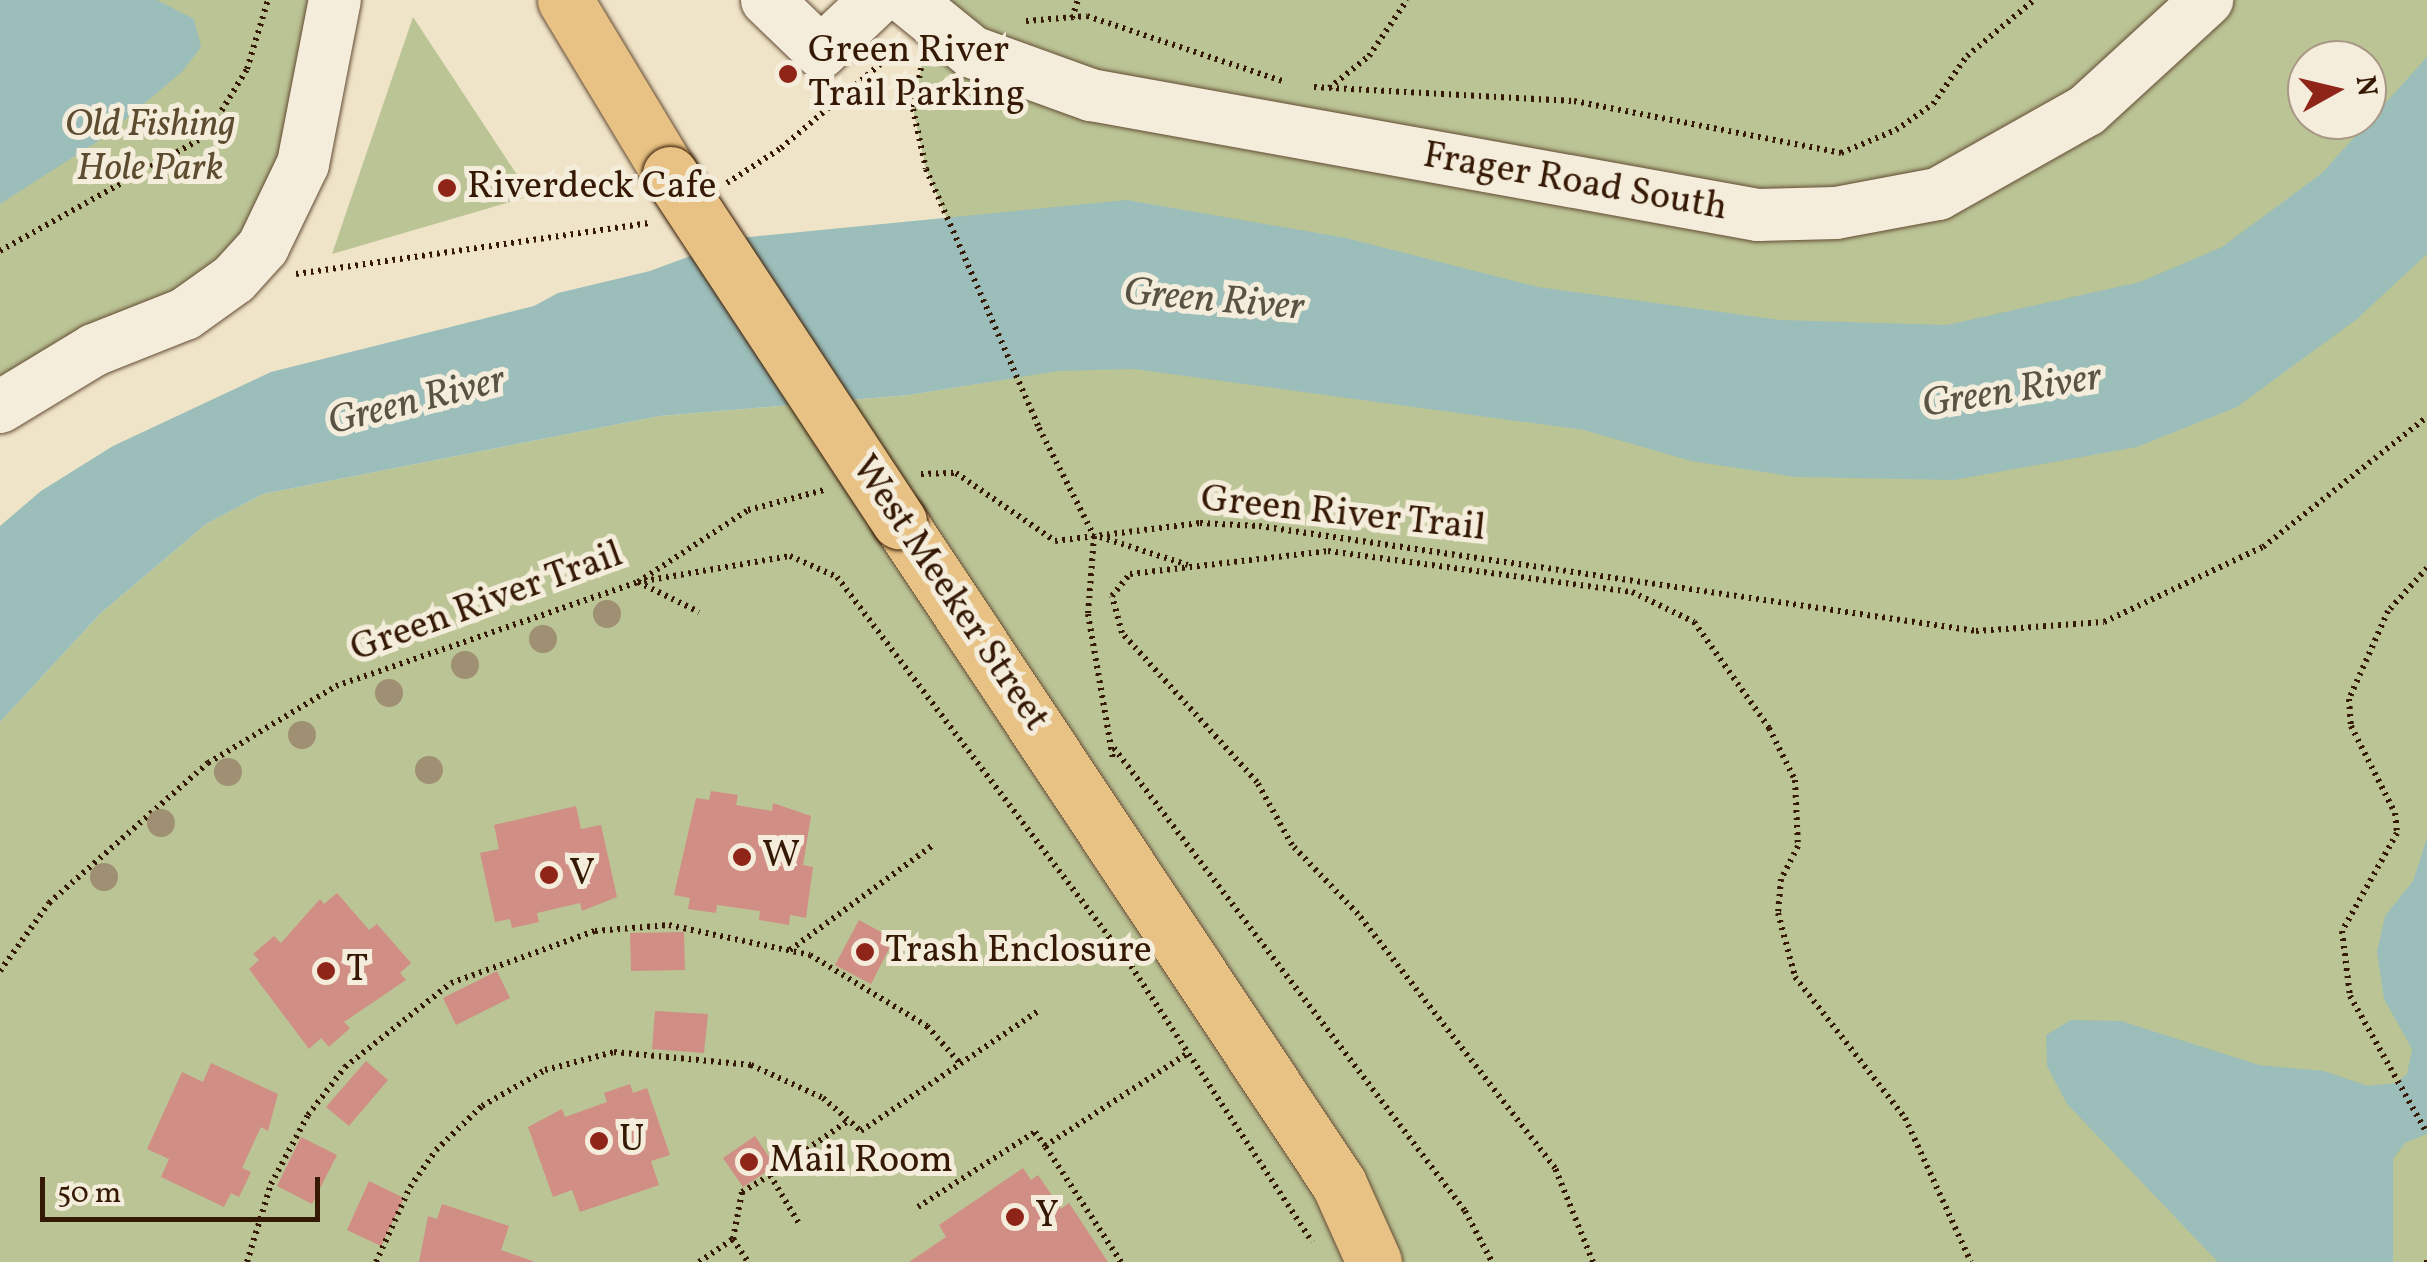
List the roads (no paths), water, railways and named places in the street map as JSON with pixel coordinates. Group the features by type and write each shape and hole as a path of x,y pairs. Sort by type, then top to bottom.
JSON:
{"main road":[{"name":"West Meeker Street","path":"565,0 685,192 901,499 1339,1184 1374,1262"},
{"name":"West Meeker Street","path":"1339,1184 1413,1262"}],"street":[{"path":"0,407 94,350 164,327 234,279 286,210 304,164 335,0"},
{"path":"767,0 820,52 876,0"},
{"name":"Frager Road South","path":"920,11 972,52 1091,96 1758,215 1836,213 1938,194 2087,110 2207,0"}],"water":[{"path":"0,0 157,0 194,19 201,47 182,72 103,138 0,204"},
{"name":"Green River","path":"2427,57 2427,254 2357,319 2237,407 2137,447 1954,480 1796,477 1691,461 1584,430 1134,369 1058,371 909,395 660,416 263,494 206,524 100,614 0,722 0,526 41,491 113,446 271,372 534,306 558,293 650,271 739,238 1127,200 1346,238 1538,287 1780,320 1947,325 2140,282 2222,247 2322,173 2352,140 2387,140 2387,101"},
{"path":"2427,838 2427,1134 2405,1143 2393,1159 2393,1262 2218,1262 2067,1104 2047,1066 2046,1035 2071,1020 2121,1021 2259,1065 2324,1071 2368,1086 2396,1083 2407,1074 2412,1049 2384,999 2377,952 2385,916 2413,881"}],"place":[{"name":"Green River Trail Parking","path":"788,74"},
{"name":"Riverdeck Cafe","path":"447,188"},
{"name":"W","path":"742,857"},
{"name":"V","path":"549,875"},
{"name":"Trash Enclosure","path":"865,952"},
{"name":"T","path":"326,971"},
{"name":"U","path":"599,1141"},
{"name":"Mail Room","path":"749,1162"},
{"name":"Y","path":"1015,1217"}],"park label":[{"name":"Old Fishing Hole Park","path":"150,148"}]}
